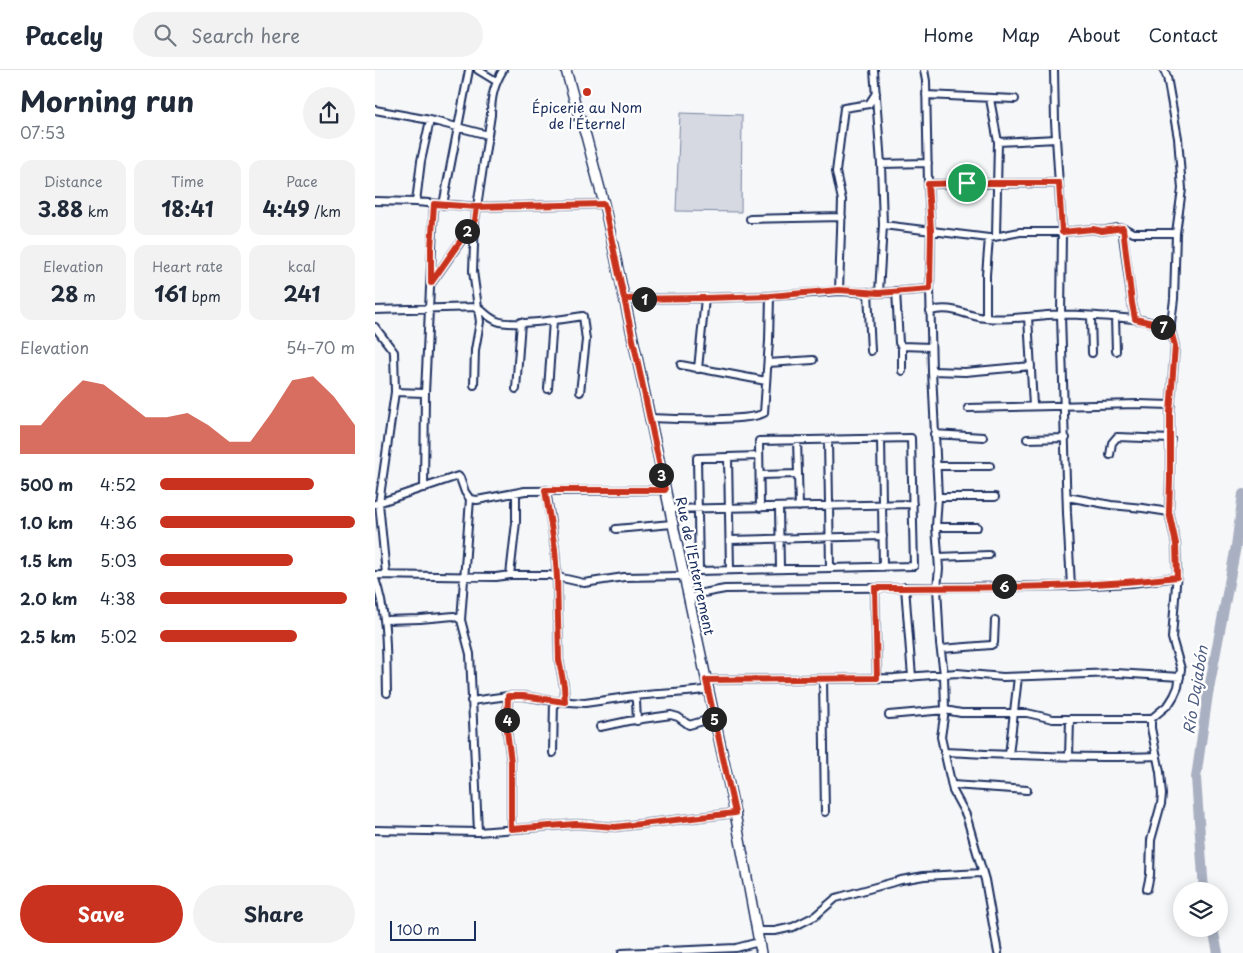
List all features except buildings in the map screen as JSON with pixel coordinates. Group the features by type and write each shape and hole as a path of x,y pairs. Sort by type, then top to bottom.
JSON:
{"street":[{"path":"443,205 469,70"},
{"path":"478,70 496,81"},
{"path":"474,385 475,350 480,322 473,271 475,220 488,135 491,100 496,81 503,70"},
{"name":"Rue de l'Enterrement","path":"566,70 604,204 735,813 761,953"},
{"path":"874,70 881,164 883,226 879,293"},
{"path":"924,70 931,231 931,347 938,497 936,528 938,557 937,587 945,710 941,737 951,785 956,799 966,815 985,880 998,953"},
{"path":"1053,70 1062,232 1061,315 1071,586"},
{"path":"889,715 945,710 961,713 1027,713 1053,719 1151,719 1169,704 1179,687 1181,669 1171,632 1177,577 1176,544 1169,512 1171,405 1175,346 1171,331 1176,233 1183,189 1178,138 1167,77 1164,70"},
{"path":"839,290 842,200 836,172 844,108 869,104 876,93"},
{"path":"926,95 1015,99"},
{"path":"986,318 986,275 993,237 998,142 991,99"},
{"path":"375,110 430,120 488,135"},
{"path":"416,202 421,161 430,120"},
{"path":"998,142 1056,139"},
{"path":"881,164 927,162"},
{"path":"928,184 1059,183"},
{"path":"375,201 477,207 604,204"},
{"path":"424,488 425,393 434,204"},
{"path":"750,219 842,217"},
{"path":"431,283 475,220"},
{"path":"883,226 993,237 1021,232 1062,232 1093,229 1102,231 1123,228 1133,233 1176,233"},
{"path":"1123,228 1135,319"},
{"path":"624,299 770,296 839,290 879,293 930,289"},
{"path":"896,291 899,343 902,346 902,372"},
{"path":"868,292 871,351"},
{"path":"649,418 675,420 758,416 764,413 770,296"},
{"path":"699,369 705,298"},
{"path":"375,310 478,307 487,316 498,322 553,321 583,316 586,340 580,392"},
{"path":"931,311 941,308 955,309 986,318 1061,315 1115,317 1157,324 1171,331"},
{"path":"1091,316 1092,353"},
{"path":"1028,317 1033,406"},
{"path":"1115,317 1115,351"},
{"path":"548,388 553,321"},
{"path":"516,389 521,322"},
{"path":"375,327 394,352 395,392 377,503 386,574"},
{"path":"902,346 931,347"},
{"path":"768,363 813,360"},
{"path":"681,365 767,381"},
{"path":"932,371 965,372 1031,366"},
{"path":"395,392 425,393"},
{"path":"968,408 1065,405 1171,405"},
{"path":"935,434 983,437"},
{"path":"1110,455 1112,443 1117,437 1171,439"},
{"path":"881,438 883,567"},
{"path":"759,456 697,458 699,571 913,566 911,438 759,441 760,508"},
{"path":"1027,439 1066,438"},
{"path":"797,440 799,507"},
{"path":"828,440 830,568"},
{"path":"728,457 729,570"},
{"path":"936,466 990,466"},
{"path":"759,475 798,474"},
{"path":"377,503 458,476 470,499 461,620 470,654 478,832"},
{"path":"470,499 477,500 525,491 545,490 665,490"},
{"path":"545,490 557,577 559,660 565,702"},
{"path":"510,575 516,522 516,493"},
{"path":"938,497 995,497"},
{"path":"1067,497 1111,505 1169,512"},
{"path":"669,509 913,504"},
{"path":"779,507 780,569"},
{"path":"616,529 672,524"},
{"path":"936,528 977,528"},
{"path":"730,540 883,536"},
{"path":"938,557 989,555"},
{"path":"387,693 385,620 382,598 375,577 386,574 464,577 549,575 584,583 624,577 683,576"},
{"path":"688,599 703,593 725,589 1071,586 1132,583 1177,577"},
{"path":"875,588 877,678"},
{"path":"905,588 912,677"},
{"path":"385,620 454,616 461,620"},
{"path":"941,649 991,645 995,639 995,620"},
{"path":"471,701 523,696 585,703 659,693 683,693 707,685 912,677 944,674 1018,677 1116,673 1180,677"},
{"path":"1009,755 1018,677"},
{"path":"823,679 825,812"},
{"path":"508,696 507,730 511,762 511,829"},
{"path":"634,696 637,721"},
{"path":"553,753 554,701"},
{"path":"599,727 671,715 679,717 689,725 714,718"},
{"path":"1069,757 1070,719"},
{"path":"1147,888 1150,875 1151,840 1162,795 1151,719"},
{"path":"944,752 1069,757 1157,756"},
{"path":"951,785 1027,790"},
{"path":"375,830 478,832 576,824 615,827 735,813"},
{"path":"757,931 775,931 793,927 815,916 836,898 901,880 924,876 982,872"},
{"path":"622,953 737,948 759,942"}],"shaded area":[{"path":"680,113 742,115 741,212 676,211"}],"waterway":[{"name":"Río Dajabón","path":"1203,882 1196,778 1208,694 1236,546 1243,494"},
{"name":"Río Dajabón","path":"1215,937 1218,953"}],"place":[{"name":"Épicerie au Nom de l'Éternel","path":"587,92"}],"route":[{"path":"967,183 928,184 931,231 930,289 879,293 839,290 770,296 624,299 604,204 477,207 434,204 431,283 475,220 477,207 535,206 604,204 614,251 624,299 665,490 545,490 555,549 557,630 565,702 523,696 508,696 507,730 511,762 511,829 576,824 615,827 735,813 706,680 877,678 875,588 1071,586 1132,583 1177,577 1176,544 1169,512 1170,413 1175,346 1171,331 1157,324 1135,319 1123,228 1102,231 1093,229 1062,232 1059,183 967,183"}]}
